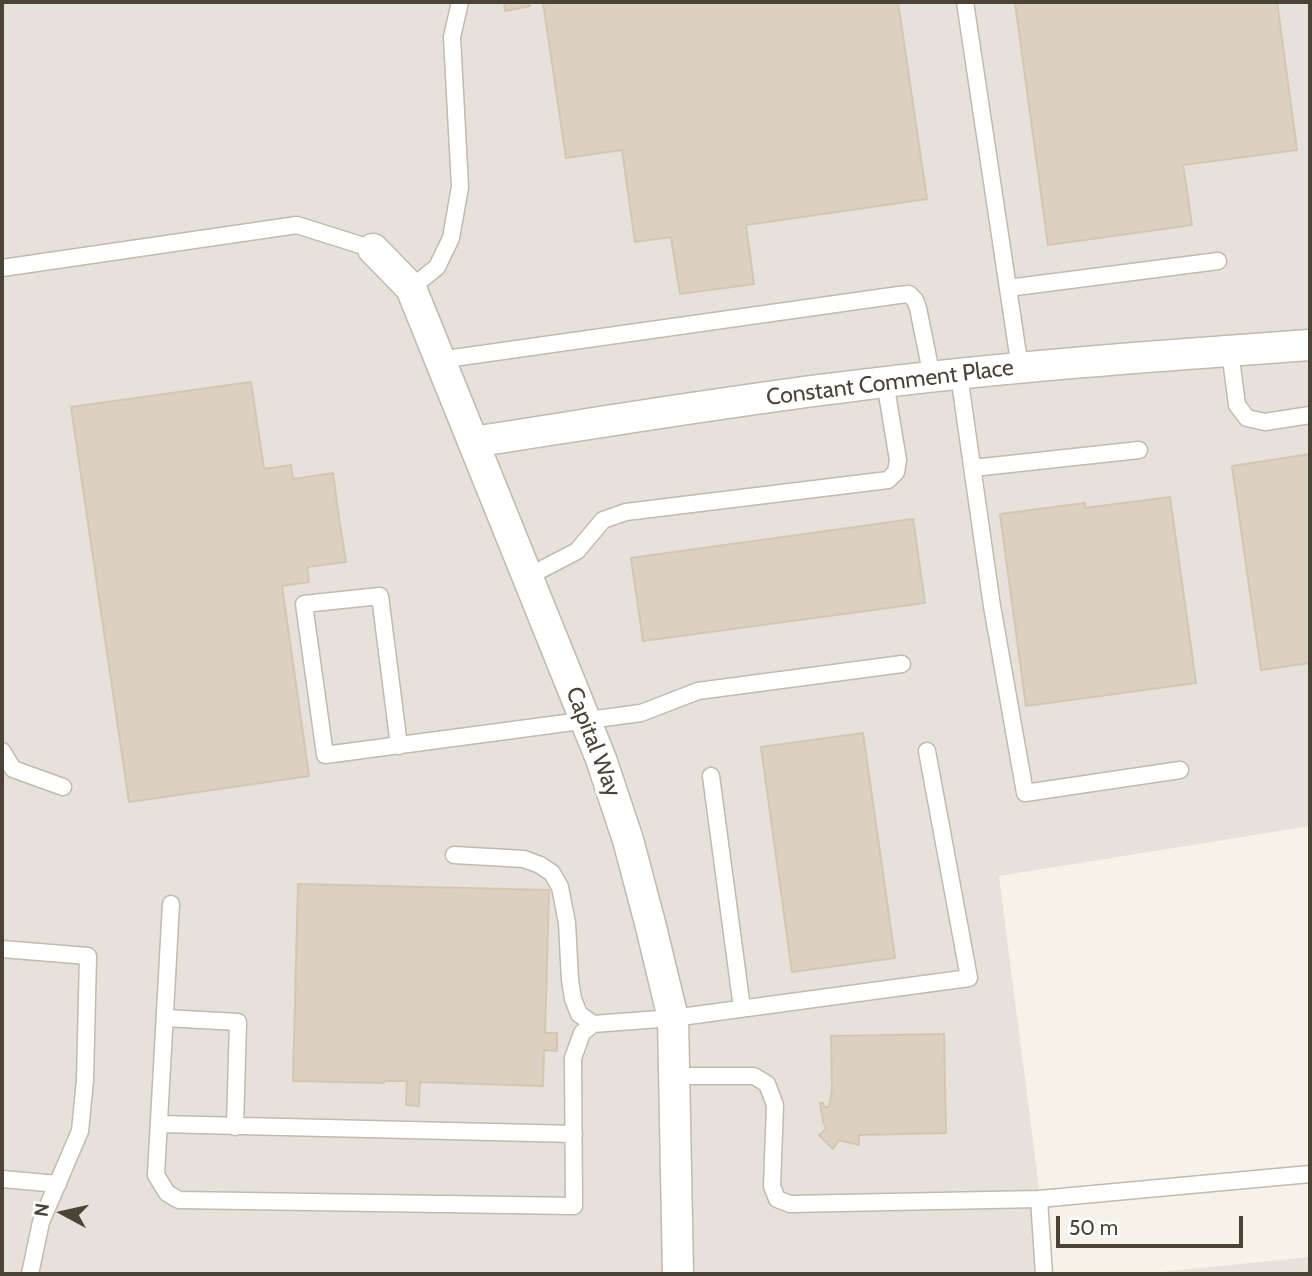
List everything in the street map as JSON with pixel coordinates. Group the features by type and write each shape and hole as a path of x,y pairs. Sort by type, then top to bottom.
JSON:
{"street":[{"name":"Capital Way","path":"373,249 411,288 601,759 628,840 673,1018 678,1274"},
{"name":"Constant Comment Place","path":"472,442 724,403 885,382 1095,360 1310,345"}],"lane":[{"path":"411,288 436,267 451,238 460,187 452,37 460,2"},
{"path":"965,2 1020,368"},
{"path":"2,268 298,225 373,249"},
{"path":"1008,288 1219,261"},
{"path":"439,360 909,294 915,300 946,376 972,468 992,606 1025,793 1180,770"},
{"path":"1230,351 1237,405 1247,418 1265,422 1310,415"},
{"path":"527,576 577,551 604,520 626,512 888,480 896,472 898,460 885,382"},
{"path":"972,468 1139,450"},
{"path":"399,746 380,596 304,604 325,755 399,746 641,713 698,691 902,664"},
{"path":"2,751 13,769 63,787"},
{"path":"171,904 156,1175 167,1193 179,1200 574,1206 573,1058 582,1033 593,1024 673,1018 969,978 927,751"},
{"path":"711,776 742,1008"},
{"path":"454,855 524,859 552,873 560,887 566,923 573,999 579,1014 593,1024"},
{"path":"2,949 88,956 85,1080 80,1130 41,1222 30,1274"},
{"path":"165,1018 238,1022 235,1127"},
{"path":"674,1076 754,1076 767,1084 775,1105 772,1186 777,1199 790,1204 1038,1199 1310,1174"},
{"path":"160,1124 574,1135"},
{"path":"2,1179 58,1184"},
{"path":"1038,1199 1044,1274"}],"shaded area":[{"path":"2,2 1310,2 1310,826 999,876 1050,1274 2,1274"},
{"path":"1310,1257 1310,1274 1140,1274"}],"building":[{"path":"504,2 529,2 530,6 505,11"},
{"path":"543,2 898,2 927,199 746,225 754,284 680,294 671,237 635,242 622,150 566,158"},
{"path":"1015,2 1277,2 1297,150 1183,165 1192,225 1048,245"},
{"path":"251,382 264,469 291,465 293,479 333,473 346,562 307,567 309,582 282,586 309,776 129,802 71,407"},
{"path":"1310,454 1310,663 1261,670 1232,466"},
{"path":"1170,497 1196,683 1026,706 1000,514 1085,503 1085,508"},
{"path":"913,519 925,603 643,641 631,558"},
{"path":"863,733 895,958 792,972 761,747"},
{"path":"298,884 549,890 545,1033 557,1033 557,1051 544,1050 543,1086 420,1082 419,1106 406,1105 407,1081 293,1081"},
{"path":"944,1034 946,1133 859,1135 859,1145 839,1140 833,1149 819,1135 826,1129 820,1103 829,1107 832,1089 831,1036"}]}
